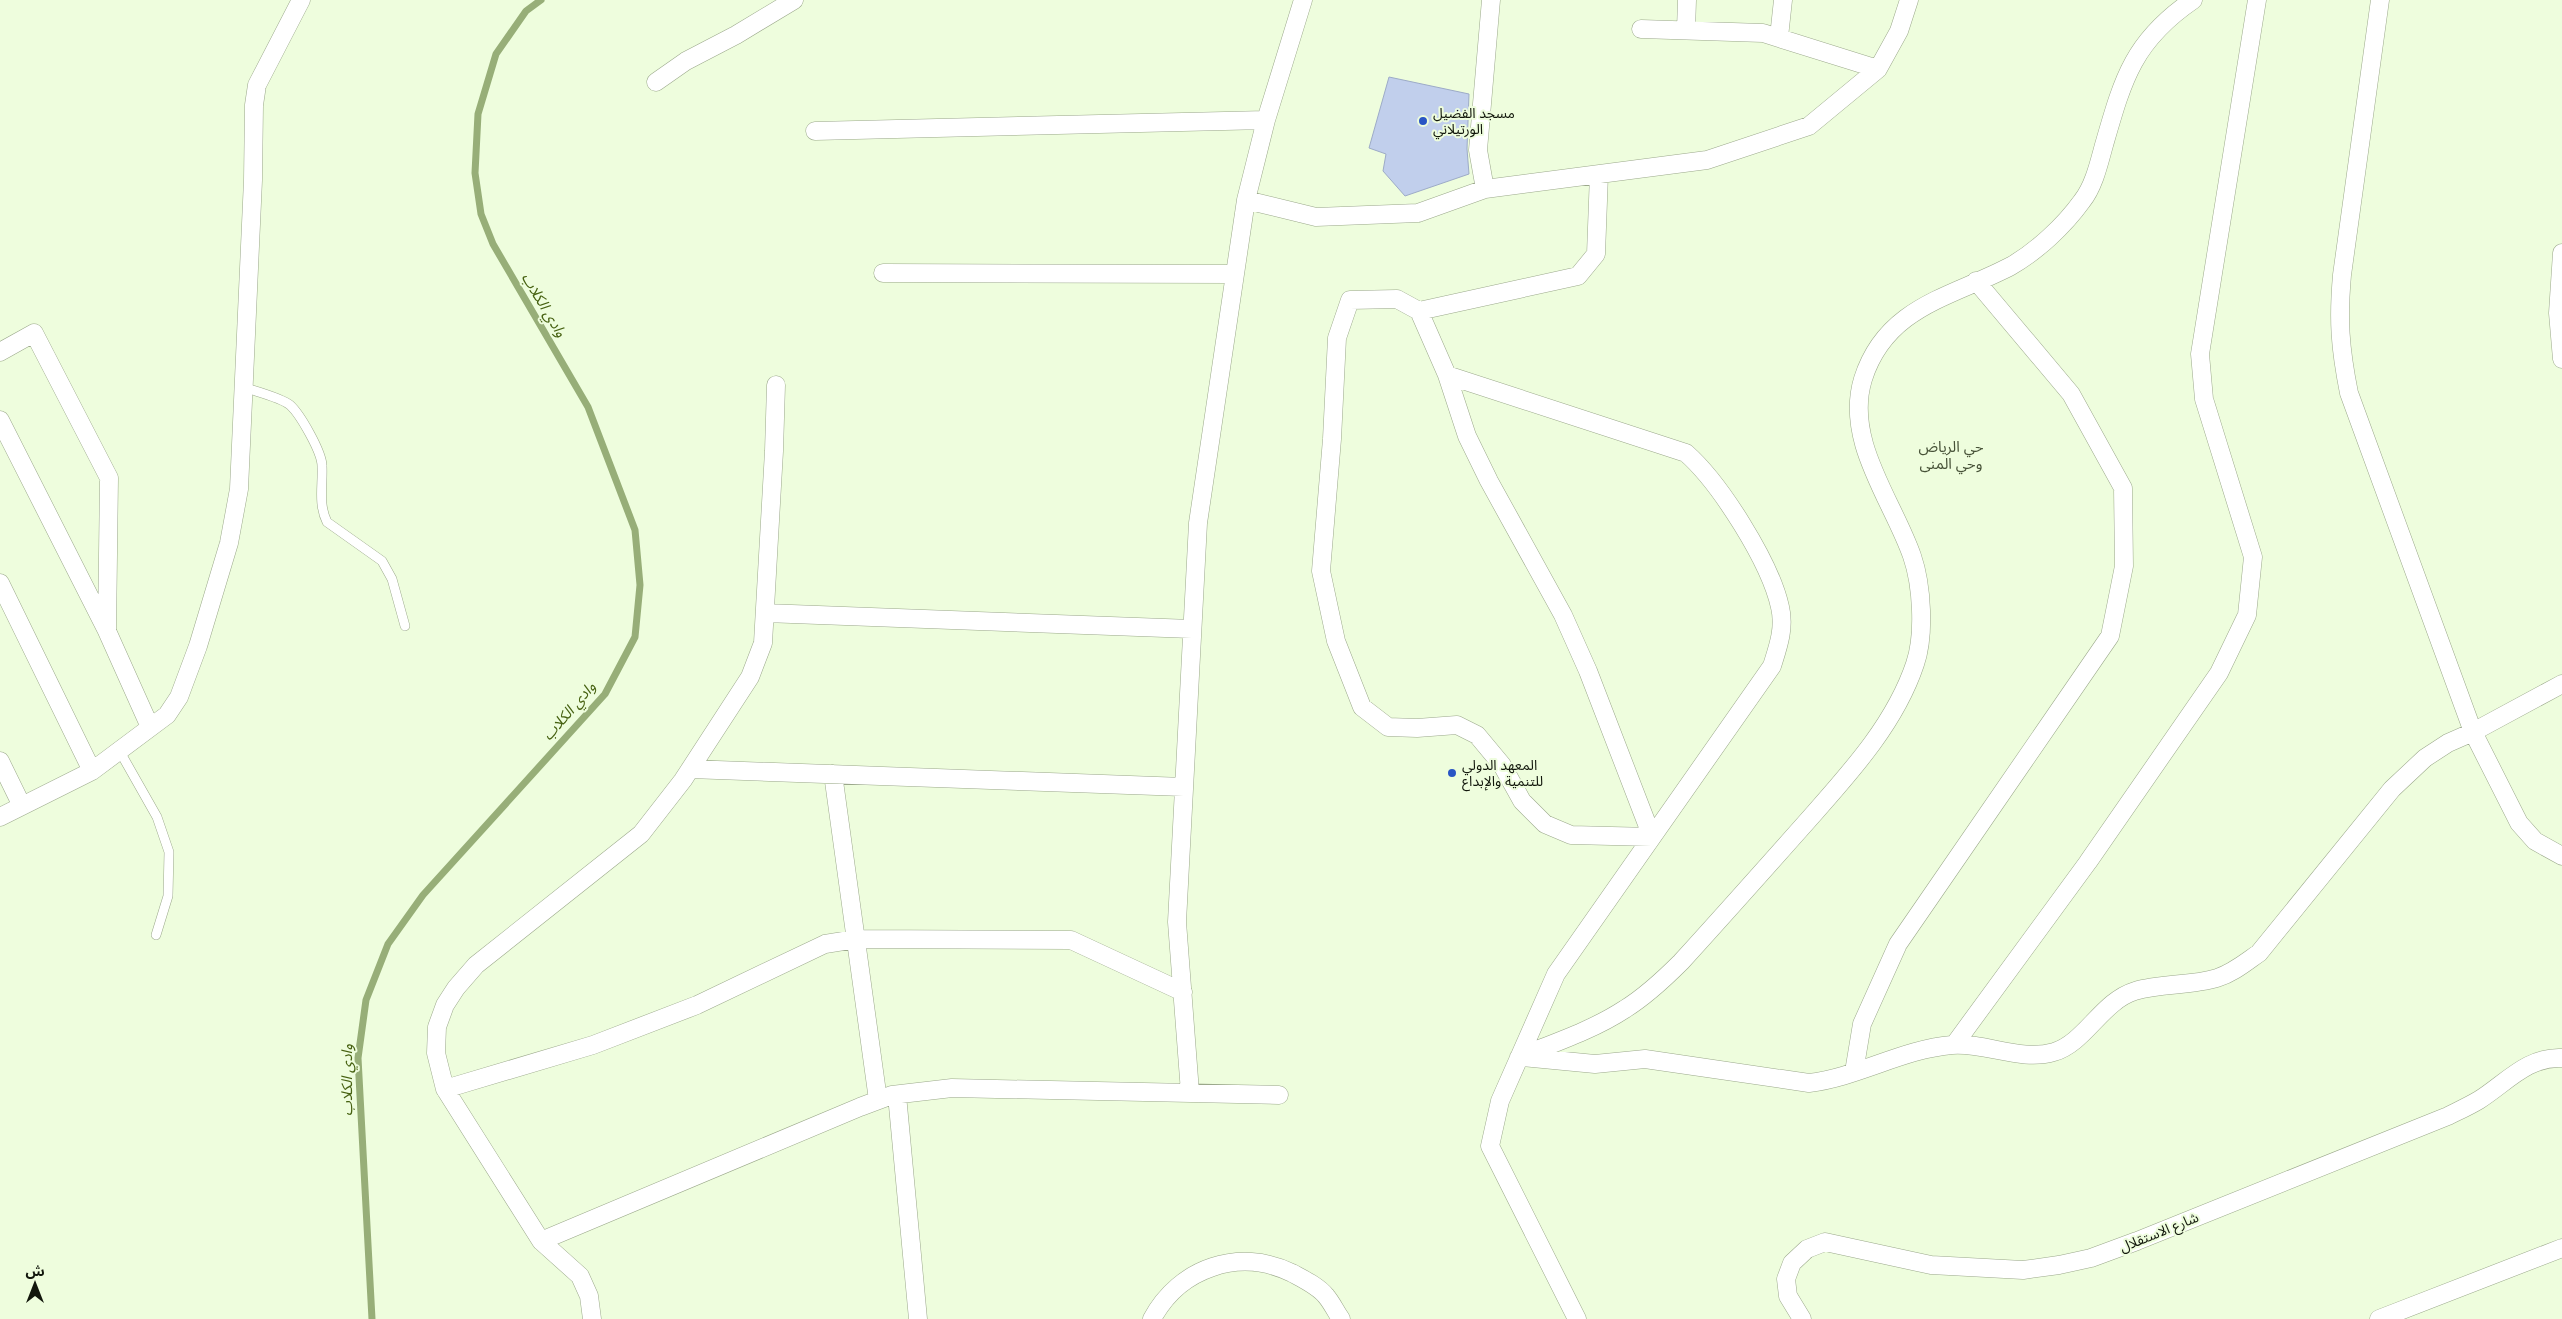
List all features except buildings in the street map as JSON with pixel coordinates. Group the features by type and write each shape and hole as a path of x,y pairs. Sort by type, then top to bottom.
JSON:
{"street":[{"path":"0,817 92,770 167,715 179,697 215,594 229,543 239,489 257,85 302,0"},
{"path":"656,82 686,61 736,35 794,0"},
{"path":"1190,1092 1177,922 1198,524 1246,200 1266,120 1303,0"},
{"path":"1485,189 1478,150 1491,0"},
{"path":"1686,30 1687,0"},
{"path":"1779,37 1784,0"},
{"path":"1246,200 1316,217 1418,213 1485,189 1707,160 1809,126 1878,69 1899,31 1909,0"},
{"path":"1519,1057 1566,1038 1624,1010 1655,988 1681,962 1861,760 1903,693 1917,661 1921,628 1920,594 1912,558 1869,457 1860,429 1860,402 1863,380 1878,349 1896,325 1929,302 2012,265 2037,247 2064,223 2084,199 2097,169 2120,89 2135,58 2150,35 2193,0"},
{"path":"1954,1044 2088,862 2213,680 2247,615 2253,557 2204,399 2200,354 2257,0"},
{"path":"2380,0 2342,275 2338,318 2341,352 2349,393 2473,732 2519,823 2535,841 2562,856"},
{"path":"1641,29 1763,33 1878,69"},
{"path":"815,131 1266,120"},
{"path":"1418,311 1578,276 1596,254 1599,174"},
{"path":"2561,260 2558,313 2562,359"},
{"path":"883,273 1235,274"},
{"path":"1854,1072 1862,1024 1898,944 2110,636 2124,566 2122,488 2070,394 1976,281"},
{"path":"1397,299 1418,311 1447,375 1475,451 1563,615 1588,671 1652,837 1572,836 1545,824 1522,801 1502,765 1477,735 1457,725 1417,728 1388,726 1362,707 1336,641 1322,572 1337,338 1350,300 1397,299"},
{"path":"0,352 34,333 109,478 107,631"},
{"path":"1447,375 1686,453 1701,467 1762,556 1781,608 1781,639 1772,666 1556,974 1500,1101 1490,1146 1577,1319"},
{"path":"592,1319 589,1296 580,1276 541,1241 444,1089 436,1053 437,1027 445,1005 456,988 476,965 641,834 660,812 690,769 750,677 763,643 776,385"},
{"path":"0,420 107,631 150,726"},
{"path":"1,586 92,770"},
{"path":"765,613 1192,629"},
{"path":"1519,1057 1595,1064 1645,1059 1810,1082 1828,1080 1916,1052 1954,1044 2035,1055 2055,1052 2070,1043 2120,997 2135,991 2217,978 2240,967 2259,952 2392,789 2425,758 2448,743 2473,732 2562,684"},
{"path":"0,761 22,806"},
{"path":"690,769 1184,787"},
{"path":"833,774 878,1100"},
{"path":"444,1089 593,1044 697,1005 825,944 856,939 1071,940 1182,992"},
{"name":"شارع الاستقلال","path":"1802,1319 1788,1296 1786,1279 1792,1263 1807,1250 1825,1242 1931,1265 1975,1269 2023,1270 2090,1258 2448,1116 2479,1100 2532,1062 2552,1057 2562,1058"},
{"path":"541,1241 878,1100 897,1095 952,1088 1279,1095"},
{"path":"897,1095 918,1319"},
{"path":"2379,1319 2562,1248"},
{"path":"1152,1319 1158,1307 1174,1289 1192,1276 1214,1265 1238,1260 1262,1262 1285,1269 1304,1279 1326,1296 1341,1319"}],"lane":[{"path":"244,387 290,404 309,432 322,463 323,514 327,522 382,561 392,579 405,626"},
{"path":"119,750 157,817 168,852 168,896 156,935"}],"waterway":[{"name":"وادي الكلاب","path":"372,1319 358,1058 366,1000 388,944 423,895 605,694 635,637 640,585 635,530 588,407 493,244 481,214 475,173 478,114 496,54 526,11 541,0"}],"place":[{"name":"مسجد الفضيل الورتيلاني","path":"1423,121"},
{"name":"المعهد الدولي للتنمية والإبداع","path":"1452,773"}],"district":[{"name":"حي الرياض وحي المنى","path":"1951,456"}]}
